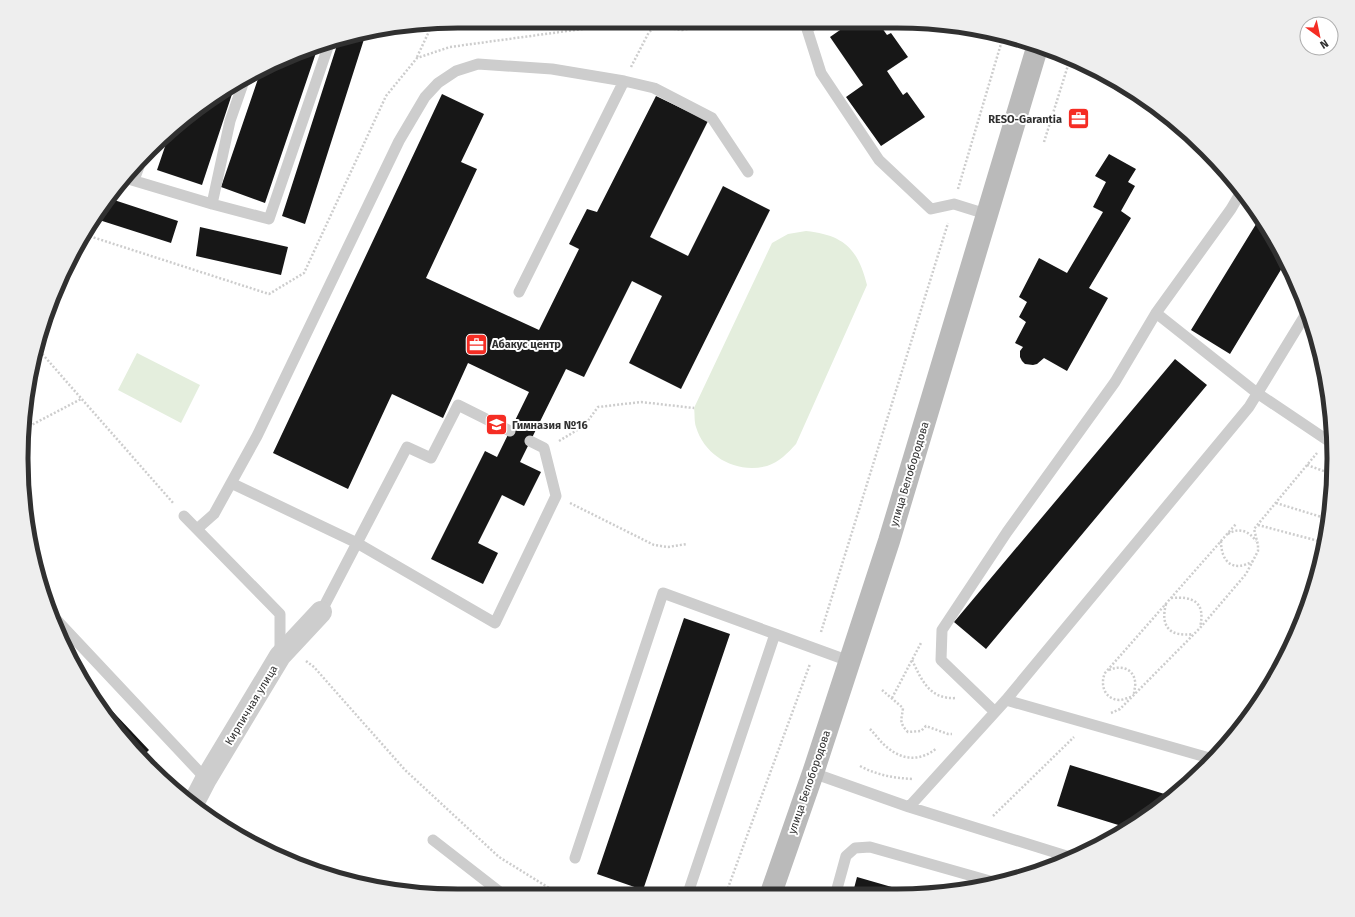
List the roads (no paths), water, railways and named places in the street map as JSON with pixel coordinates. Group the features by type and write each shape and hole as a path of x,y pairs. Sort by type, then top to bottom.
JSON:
{"street":[{"name":"улица Белобородова","path":"772,889 813,773 889,541 1036,51"},
{"name":"Кирпичная улица","path":"195,799 206,779 284,652 321,612"}],"lane":[{"path":"806,28 821,73 879,160 931,209 954,204 986,214"},
{"path":"131,180 212,204 269,219 328,49"},
{"path":"197,529 214,514 257,436 399,142 425,97 438,83 456,71 478,64 552,69 624,81 654,88 712,118 748,172"},
{"path":"518,292 624,81"},
{"path":"212,204 230,121 242,87"},
{"path":"995,712 941,660 942,630 1007,532 1115,382 1156,313 1231,209 1238,197"},
{"path":"1156,313 1257,393 1326,440"},
{"path":"909,807 1006,700 1249,407 1303,318"},
{"path":"321,612 407,447 431,458 458,404 510,431"},
{"path":"231,483 357,543 495,622 556,496 544,448 530,441"},
{"path":"184,516 280,614 284,652"},
{"path":"575,858 663,593 849,661"},
{"path":"62,626 206,779"},
{"path":"689,889 775,634"},
{"path":"1006,700 1206,757"},
{"path":"813,773 909,807 1063,855"},
{"path":"432,840 496,889"},
{"path":"837,889 846,856 855,848 870,847 985,880"}],"place":[{"name":"RESO-Garantia","path":"1078,119"},
{"name":"Абакус центр","path":"477,344"},
{"name":"Гимназия №16","path":"496,425"}]}
